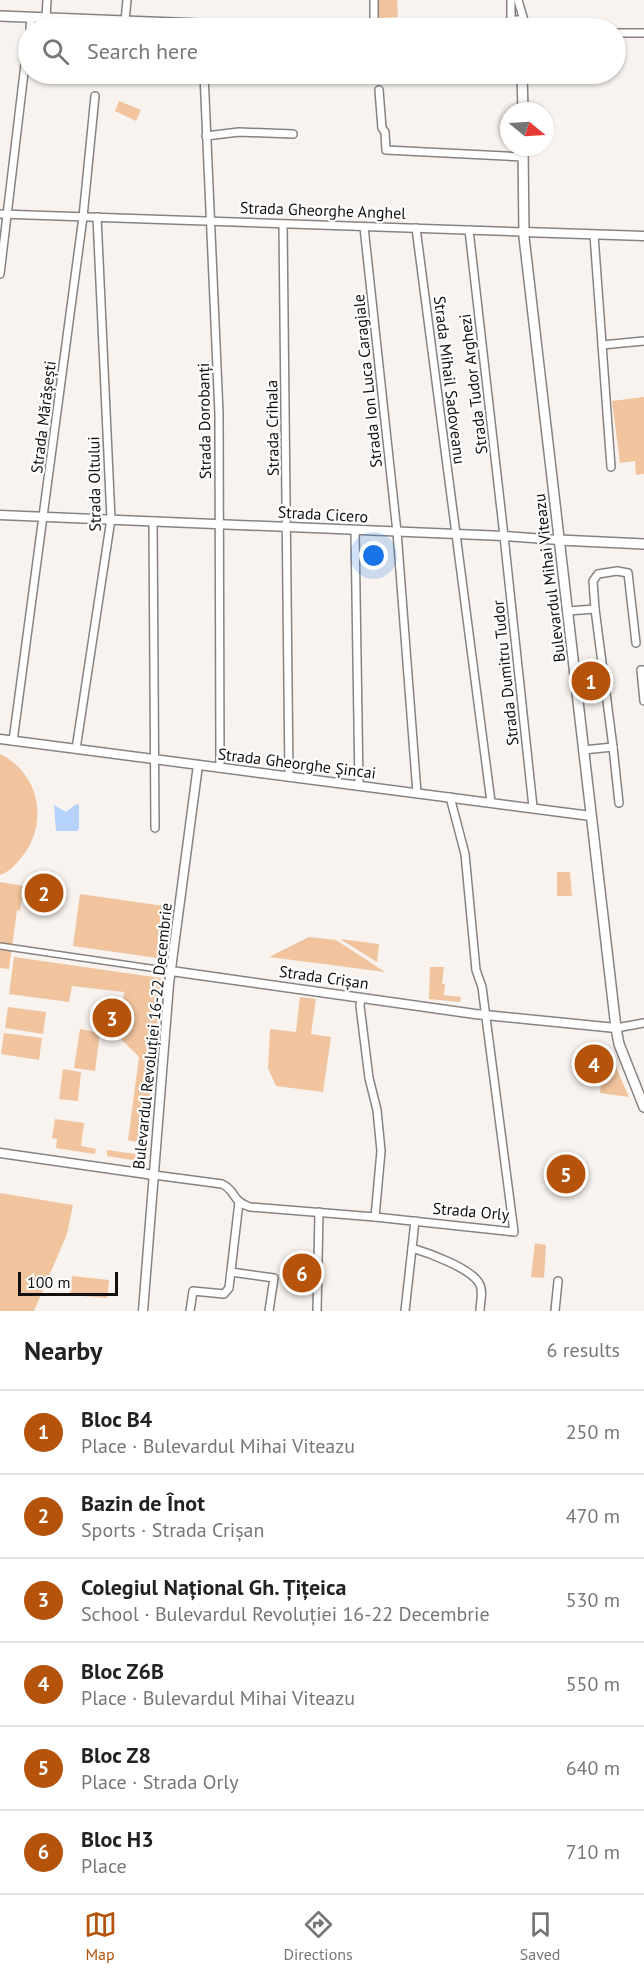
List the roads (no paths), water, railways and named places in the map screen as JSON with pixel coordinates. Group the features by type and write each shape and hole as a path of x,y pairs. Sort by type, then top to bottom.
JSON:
{"main road":[{"path":"0,16 46,18"},
{"path":"522,84 523,102"},
{"name":"Bulevardul Mihai Viteazu","path":"523,157 524,232 616,1028 619,1044 644,1107"},
{"name":"Strada Cicero","path":"559,540 644,543"}],"street":[{"path":"46,18 47,0"},
{"path":"125,18 127,0"},
{"path":"374,0 374,18"},
{"path":"511,0 511,18"},
{"path":"518,0 524,18"},
{"path":"626,33 644,33"},
{"path":"0,274 4,214 22,84"},
{"name":"Strada Dorobanți","path":"204,84 219,412 220,768"},
{"path":"379,90 386,150 523,157"},
{"name":"Strada Mărășești","path":"13,741 44,516 95,96"},
{"path":"206,136 239,132 293,134"},
{"name":"Strada Gheorghe Anghel","path":"4,214 644,236"},
{"name":"Strada Oltului","path":"76,749 111,519 97,217"},
{"name":"Strada Crihala","path":"283,224 289,777"},
{"name":"Strada Ion Luca Caragiale","path":"364,227 397,532 417,793"},
{"name":"Strada Mihail Sadoveanu","path":"416,228 491,802"},
{"name":"Strada Tudor Arghezi","path":"469,230 504,536"},
{"path":"594,235 611,467"},
{"path":"602,345 644,341"},
{"name":"Strada Cicero","path":"0,514 559,540"},
{"path":"153,521 155,828"},
{"path":"355,530 359,786"},
{"name":"Strada Dumitru Tudor","path":"504,536 533,807"},
{"path":"619,803 595,609 593,581 598,573 617,571 628,573 636,644"},
{"path":"568,611 595,609"},
{"path":"644,670 641,670 644,700"},
{"name":"Strada Gheorghe Șincai","path":"0,739 591,816"},
{"path":"583,750 612,747"},
{"name":"Bulevardul Revoluției 16-22 Decembrie","path":"143,1311 171,971 198,765"},
{"name":"Strada Orly","path":"0,1153 222,1184 231,1190 232,1195 239,1202 250,1207 375,1217 514,1232 482,987 476,970 467,864 450,797"},
{"name":"Strada Crișan","path":"0,946 484,1015 616,1028 644,1023"},
{"path":"361,998 368,1069 377,1110 381,1151 375,1217"},
{"path":"190,1311 193,1291 224,1294 229,1287 239,1202"},
{"path":"317,1311 319,1212"},
{"path":"405,1311 415,1221"},
{"path":"412,1248 471,1275 482,1291 480,1311"},
{"path":"231,1272 274,1278 269,1311"},
{"path":"555,1311 558,1281"}],"water":[{"path":"79,804 77,831 56,831 54,805 66,812"}],"place":[{"name":"Bloc B4","path":"591,681"},
{"name":"Bazin de Înot","path":"44,893"},
{"name":"Colegiul Național Gh. Țițeica","path":"112,1018"},
{"name":"Bloc Z6B","path":"594,1064"},
{"name":"Bloc Z8","path":"566,1174"},
{"name":"Bloc H3","path":"302,1273"}]}
